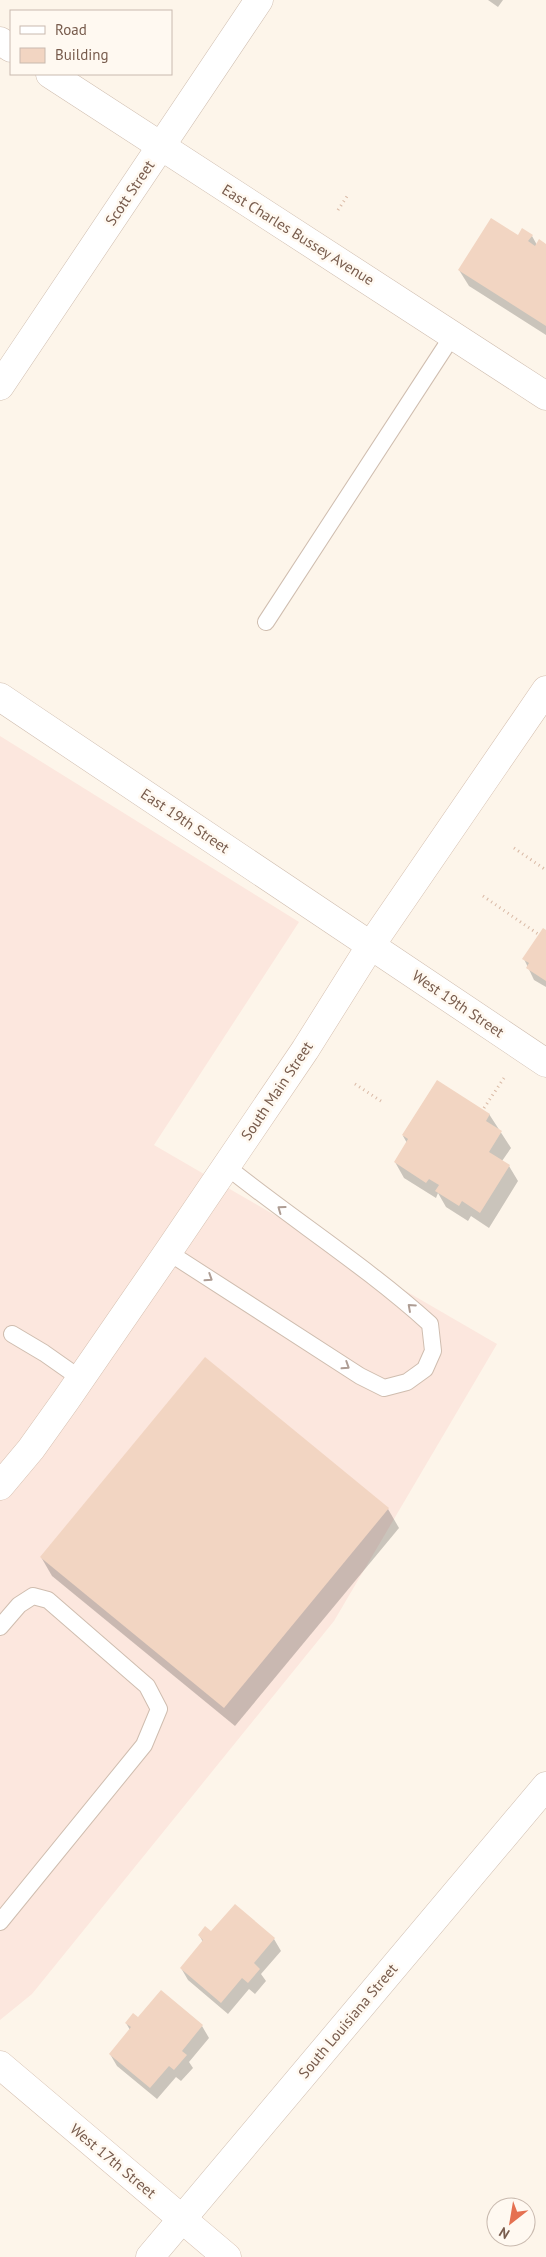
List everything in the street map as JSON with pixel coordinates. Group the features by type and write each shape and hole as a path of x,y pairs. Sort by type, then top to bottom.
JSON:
{"street":[{"name":"Scott Street","path":"0,386 259,0"},
{"name":"East Charles Bussey Avenue","path":"52,75 546,396"},
{"name":"South Main Street","path":"0,1486 31,1449 168,1252 305,1050 371,945 546,690"},
{"name":"East 19th Street","path":"0,696 371,945"},
{"name":"West 19th Street","path":"371,945 546,1063"},
{"name":"South Louisiana Street","path":"150,2257 546,1786"},
{"name":"West 17th Street","path":"0,2065 227,2257"}],"lane":[{"path":"266,622 452,335"},
{"path":"168,1252 360,1376 384,1388 407,1382 425,1369 434,1350 430,1324 391,1288 272,1203 226,1166"},
{"path":"12,1334 44,1353 80,1379"},
{"path":"0,1627 19,1605 32,1596 48,1600 148,1686 159,1709 144,1745 0,1922"}],"path":[{"path":"338,210 348,195"},
{"path":"514,848 546,870"},
{"path":"483,896 538,934"},
{"path":"484,1108 504,1078"},
{"path":"355,1084 384,1103"}],"shaded area":[{"path":"0,736 299,922 154,1145 497,1344 334,1621 32,1994 0,2020"}],"building":[{"path":"491,218 518,235 522,228 533,235 528,241 535,246 539,239 546,244 546,326 458,270"},
{"path":"543,928 546,930 546,981 526,968 529,963 522,959"},
{"path":"437,1080 490,1114 486,1121 502,1131 489,1152 510,1165 480,1213 462,1201 459,1206 435,1191 439,1185 429,1179 426,1183 394,1162 408,1139 402,1135"},
{"path":"205,1357 389,1508 224,1708 40,1557"},
{"path":"235,1904 275,1938 254,1963 260,1969 248,1983 242,1978 221,2003 180,1968 203,1940 198,1935 205,1926 211,1931"},
{"path":"161,1990 203,2025 182,2051 187,2055 174,2070 169,2066 150,2088 109,2054 131,2027 125,2023 133,2013 138,2017"}]}
